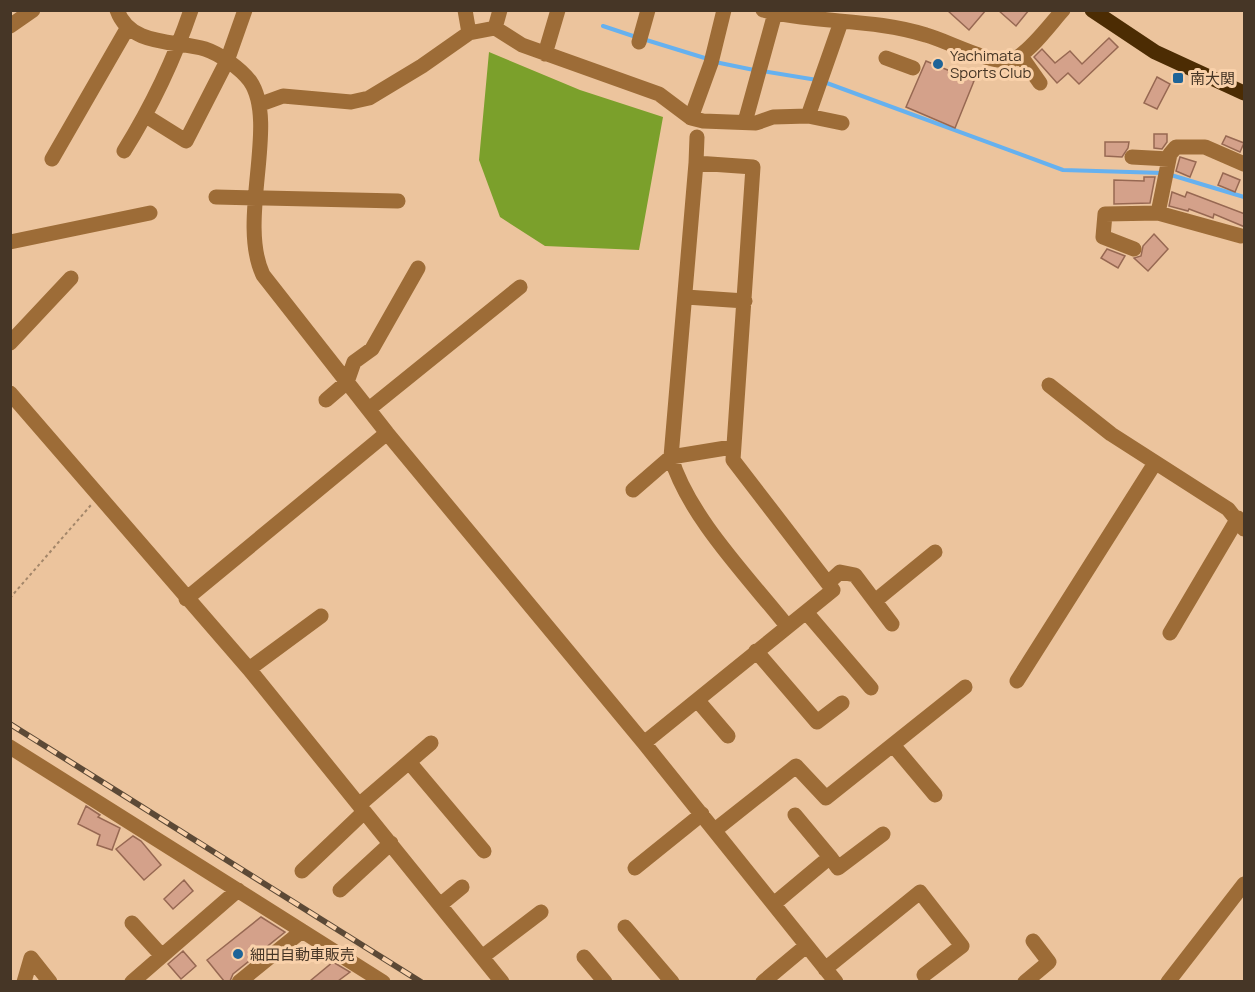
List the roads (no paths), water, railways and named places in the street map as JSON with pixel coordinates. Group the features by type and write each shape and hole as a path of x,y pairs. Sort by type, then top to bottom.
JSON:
{"main road":[{"path":"1092,10 1155,52 1245,93"}],"street":[{"path":"10,26 33,10"},
{"path":"117,10 128,27 138,34 157,41 207,50 227,61 249,81 261,104 255,200 255,250 263,275 387,433 644,743 836,981"},
{"path":"124,151 146,116 179,44 191,10"},
{"path":"146,116 186,141 227,61 245,10"},
{"path":"465,10 469,33"},
{"path":"495,28 500,10"},
{"path":"545,54 558,10"},
{"path":"639,42 648,10"},
{"path":"691,118 711,63 724,10"},
{"path":"745,122 769,12 841,22 883,23 995,59 1009,60 1021,56 1063,10"},
{"path":"808,116 841,22"},
{"path":"52,159 128,27"},
{"path":"261,104 283,96 351,102 369,98 422,66 469,33 495,28 522,45 659,94 691,118 703,121 756,123 773,117 808,116 842,123"},
{"path":"1021,56 1040,83"},
{"path":"886,58 913,68"},
{"path":"697,137 686,297 671,457 696,510 787,626"},
{"path":"1158,213 1169,159 1176,147 1206,147 1245,164"},
{"path":"1132,158 1169,159"},
{"path":"644,743 833,590 733,460 732,447 745,301 753,167 696,163"},
{"path":"216,197 255,200 398,201"},
{"path":"10,242 150,213"},
{"path":"1134,249 1103,237 1105,214 1158,213 1241,236"},
{"path":"326,400 347,382 354,362 372,349 418,268"},
{"path":"10,343 71,278"},
{"path":"369,409 520,287"},
{"path":"686,297 745,301"},
{"path":"1049,385 1111,434 1228,508 1241,524 1170,633"},
{"path":"10,393 186,599 249,669 502,981"},
{"path":"186,599 387,433"},
{"path":"633,490 671,457 732,447"},
{"path":"1017,681 1155,463"},
{"path":"875,602 935,552"},
{"path":"828,583 840,572 855,575 892,624"},
{"path":"806,612 871,688"},
{"path":"249,669 321,616"},
{"path":"756,651 817,722 842,703"},
{"path":"715,830 796,766 826,798 965,687"},
{"path":"698,701 728,736"},
{"path":"302,871 361,808 431,744"},
{"path":"893,745 935,795"},
{"path":"10,747 383,981"},
{"path":"409,762 484,851"},
{"path":"635,868 702,814"},
{"path":"795,815 838,867 883,834"},
{"path":"340,890 391,843"},
{"path":"775,903 830,857"},
{"path":"1168,981 1245,884"},
{"path":"440,905 462,887"},
{"path":"138,980 238,890"},
{"path":"825,969 920,891 962,946 924,975"},
{"path":"482,957 541,912"},
{"path":"132,923 162,956"},
{"path":"625,927 672,981"},
{"path":"239,981 302,930"},
{"path":"1025,981 1048,962 1033,941"},
{"path":"763,981 806,946"},
{"path":"584,957 605,981"},
{"path":"24,981 30,958 50,981"}],"waterway":[{"path":"603,26 636,37"},
{"path":"643,39 708,59"},
{"path":"715,62 754,70"},
{"path":"762,71 817,80"},
{"path":"824,82 1063,170 1163,173"},
{"path":"1171,175 1244,197"}],"railway":[{"path":"10,724 421,982"}],"place":[{"name":"Yachimata Sports Club","path":"938,64"},
{"name":"南大関","path":"1178,78"},
{"name":"細田自動車販売","path":"238,954"}]}
